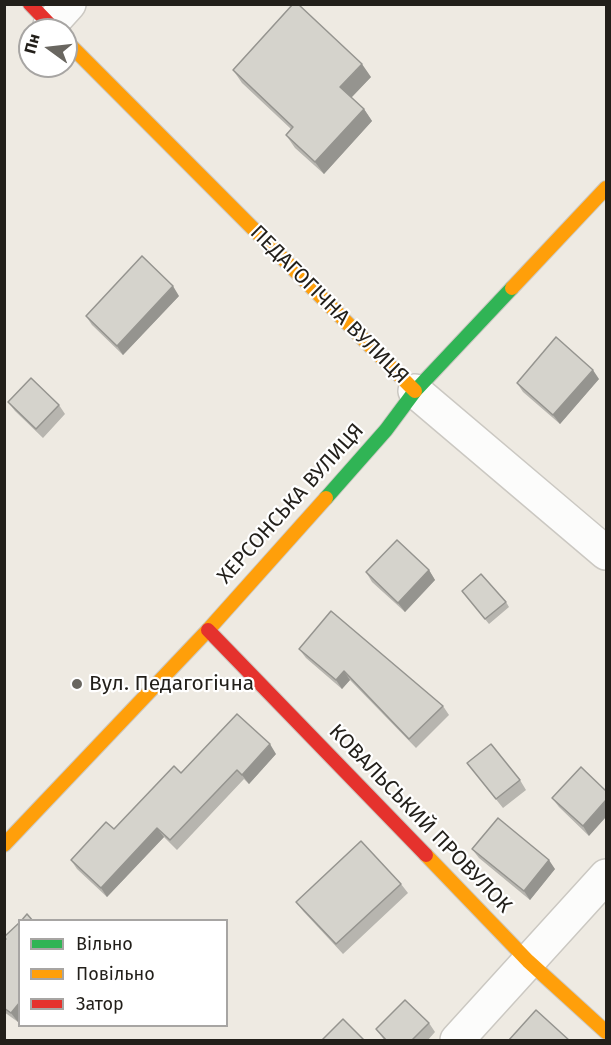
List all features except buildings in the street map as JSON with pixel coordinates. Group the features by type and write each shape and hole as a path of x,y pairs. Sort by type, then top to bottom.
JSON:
{"main road":[{"name":"ПЕДАГОГІЧНА ВУЛИЦЯ","path":"78,46 415,391"},
{"name":"ХЕРСОНСЬКА ВУЛИЦЯ","path":"4,845 208,630 386,430 415,391 606,188"},
{"name":"КОВАЛЬСЬКИЙ ПРОВУЛОК","path":"208,630 528,961 606,1032"}],"street":[{"name":"ПЕДАГОГІЧНА ВУЛИЦЯ","path":"415,391 606,553"},
{"path":"457,1041 606,876"}],"traffic: fast":[{"path":"326,498 386,430 415,391 512,288"}],"traffic: slow":[{"path":"78,53 415,391"},
{"path":"512,288 606,188"},
{"path":"4,845 208,630 326,498"},
{"path":"426,855 528,961 606,1032"}],"traffic: jam":[{"path":"30,4 43,18"},
{"path":"208,630 426,855"}],"place":[{"name":"Вул. Педагогічна","path":"77,684"}]}
